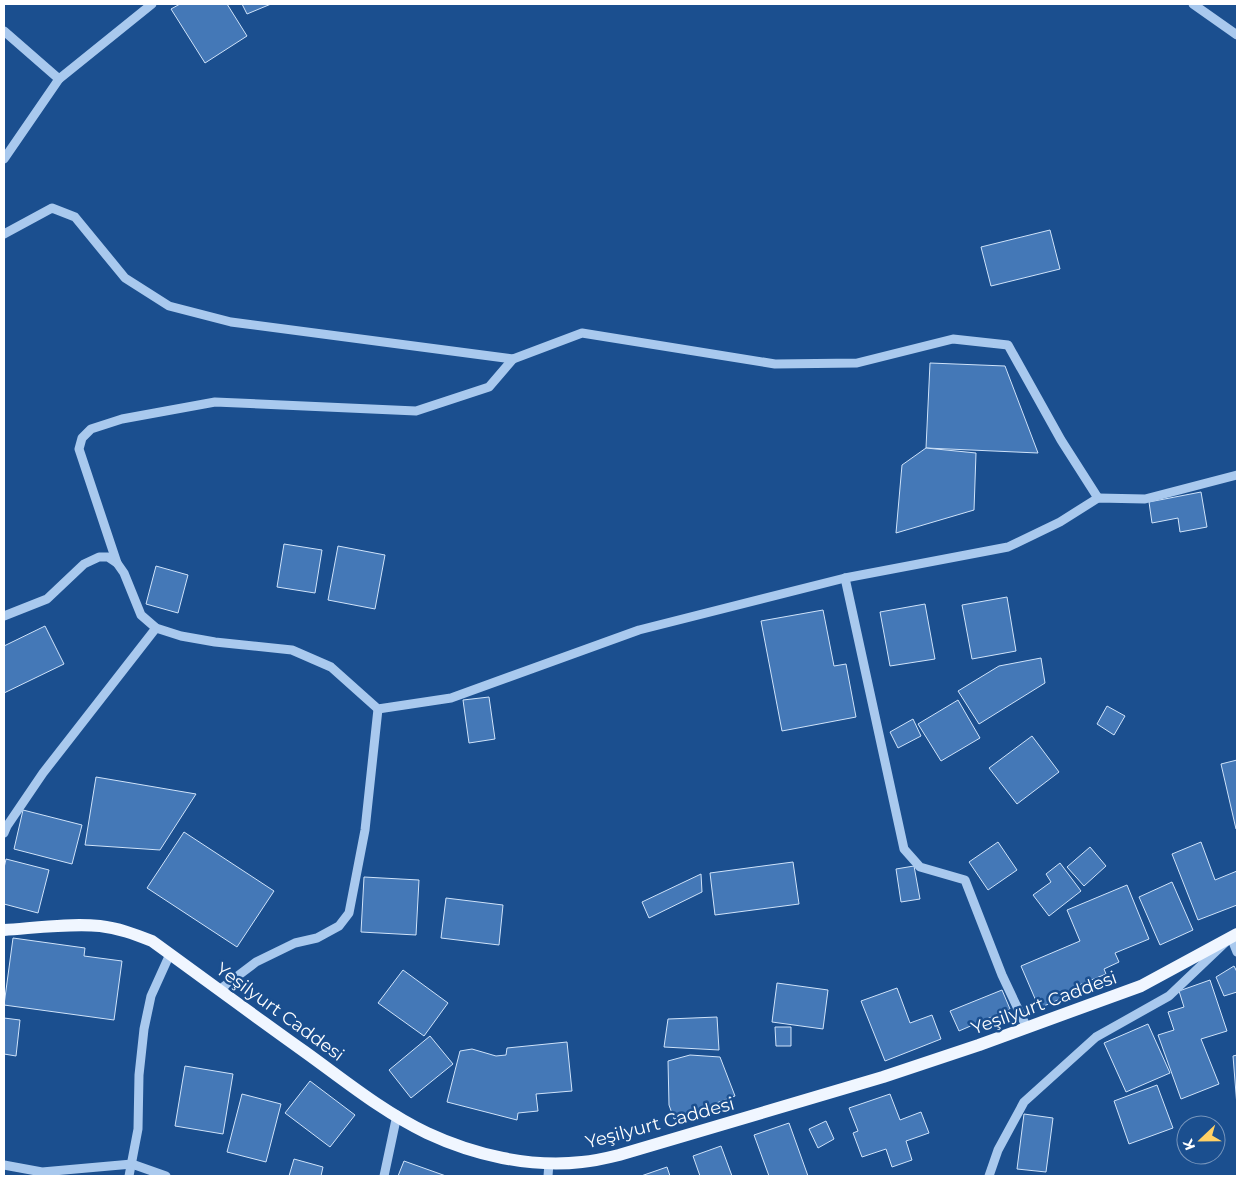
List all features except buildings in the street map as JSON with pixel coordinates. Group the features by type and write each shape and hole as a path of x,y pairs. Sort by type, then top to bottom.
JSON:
{"main road":[{"name":"Yeşilyurt Caddesi","path":"4,930 53,926 98,926 126,931 152,941 218,990 397,1116 426,1132 454,1144 487,1154 522,1161 549,1163 581,1162 619,1155 884,1078 1141,986 1234,935"}],"street":[{"path":"4,159 59,80 152,4"},
{"path":"1193,4 1237,35"},
{"path":"4,31 59,80"},
{"path":"4,234 52,208 75,217 125,278 168,306 231,322 513,359"},
{"path":"117,563 79,449 82,438 91,429 122,419 215,402 416,411 489,387 513,359 582,332 775,364 857,363 953,339 1008,345 1062,440 1098,498"},
{"path":"378,709 451,698 639,630 845,578 1008,547 1060,522 1098,498 1145,499 1237,475"},
{"path":"4,616 46,599 84,564 99,557 108,557 117,563 124,572 141,615 156,628 181,636 215,642 292,650 331,667 378,709"},
{"path":"845,578 904,849 920,867 965,880 1002,975 1027,1028"},
{"path":"4,833 42,773 156,628"},
{"path":"218,990 256,962 295,943 317,938 339,926 349,913 365,830 378,709"},
{"path":"1234,935 1237,952"},
{"path":"988,1176 998,1150 1024,1102 1096,1038 1169,996 1234,935"},
{"path":"128,1176 138,1128 139,1076 144,1030 151,996 170,954"},
{"path":"384,1176 397,1116"},
{"path":"548,1176 549,1163"},
{"path":"4,1165 42,1172 132,1164 166,1176"}]}
